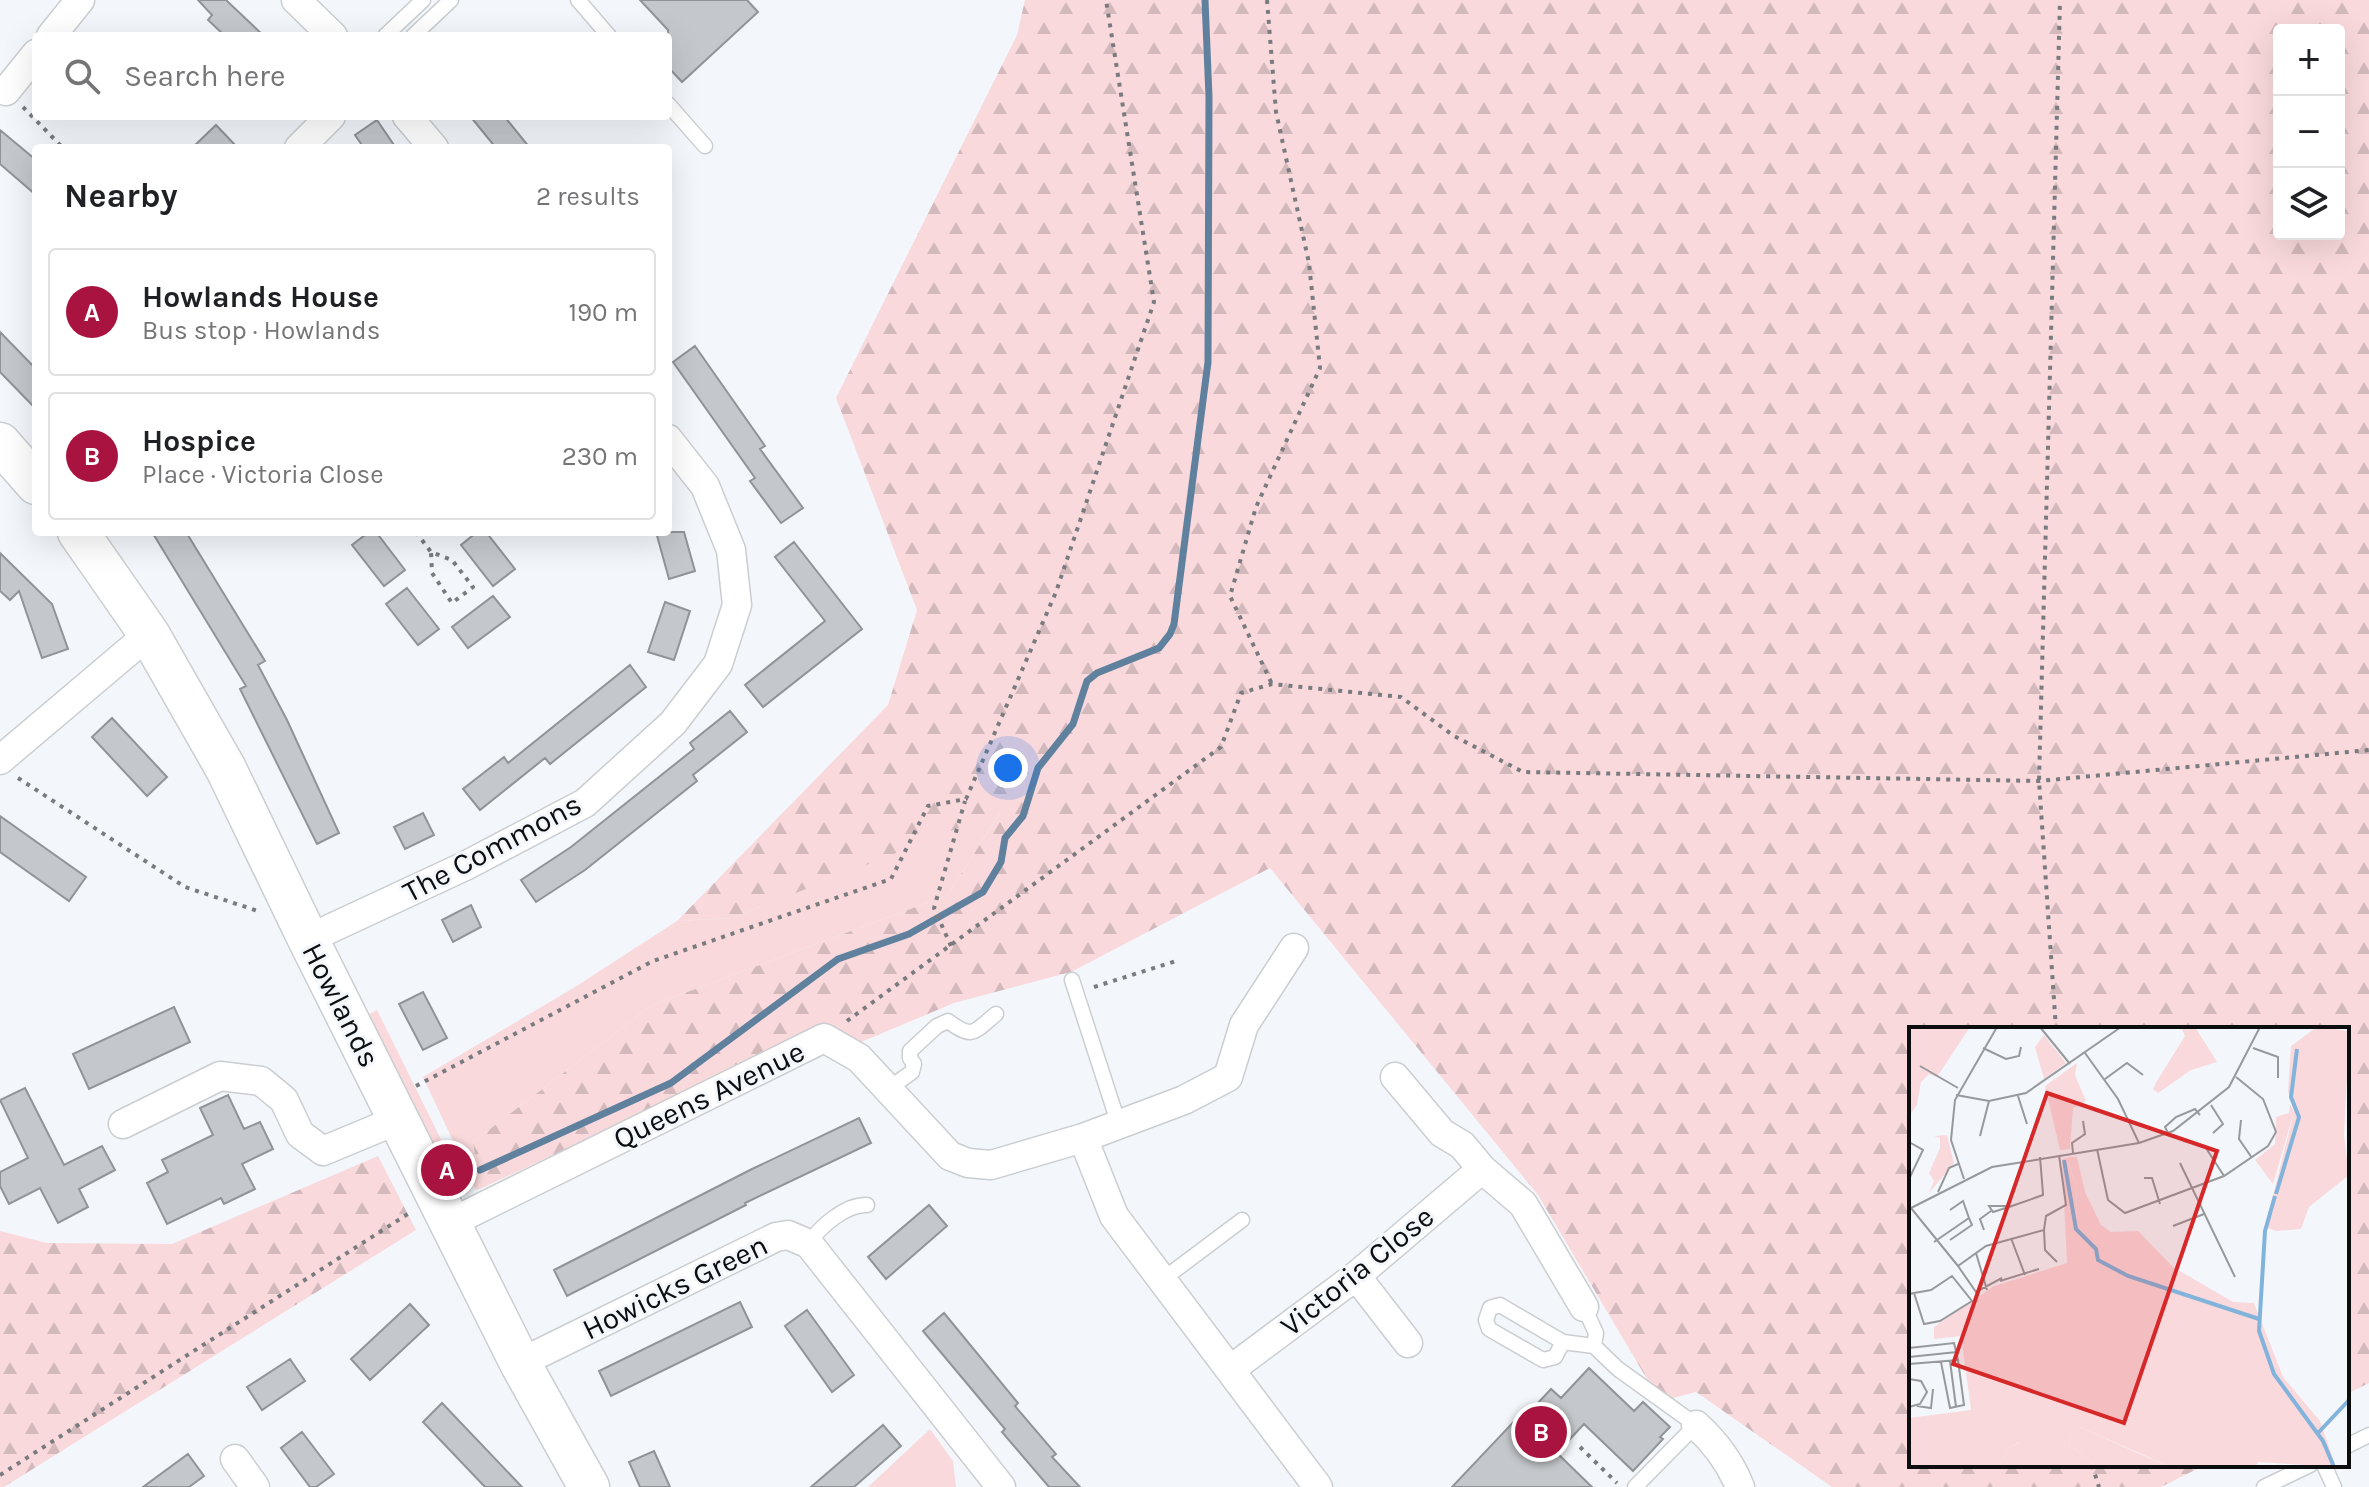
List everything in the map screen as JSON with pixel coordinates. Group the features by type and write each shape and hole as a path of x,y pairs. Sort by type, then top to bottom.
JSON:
{"street":[{"path":"54,32 80,0"},
{"path":"296,0 329,32"},
{"path":"6,91 32,59"},
{"path":"303,144 327,120"},
{"path":"410,120 431,144"},
{"path":"0,443 32,479"},
{"name":"The Commons","path":"308,939 465,866 585,803 673,723 718,664 737,605 731,550 705,486 672,444"},
{"name":"Howlands","path":"81,536 149,634 226,769 520,1363 589,1487"},
{"path":"4,766 149,634"},
{"name":"Queens Avenue","path":"444,1209 824,1038 859,1058 950,1156 968,1163 991,1165 1083,1138 1184,1100 1228,1077 1244,1025 1294,948"},
{"path":"123,1124 220,1076 261,1081 284,1100 300,1134 323,1151 394,1110"},
{"path":"1395,1077 1442,1133 1462,1145 1482,1169 1523,1204 1584,1307"},
{"path":"1083,1138 1114,1216 1318,1487"},
{"name":"Victoria Close","path":"1230,1370 1356,1276 1482,1169"},
{"name":"Howicks Green","path":"520,1363 776,1237 788,1235 809,1244 1001,1487"},
{"path":"1356,1276 1408,1343"},
{"path":"1696,1425 1717,1444 1740,1487"},
{"path":"973,1451 978,1487"},
{"path":"235,1459 255,1487"}],"lane":[{"path":"389,32 423,0"},
{"path":"417,32 451,0"},
{"path":"578,0 606,32"},
{"path":"672,109 705,146"},
{"path":"1074,986 1119,1125"},
{"path":"888,1089 912,1072 914,1064 910,1051 937,1026 948,1021 965,1033 973,1033 996,1014"},
{"path":"809,1244 817,1231 856,1204 867,1205"},
{"path":"1162,1280 1242,1220"},
{"path":"1563,1342 1555,1357 1543,1360 1489,1329 1486,1320 1490,1308 1500,1305 1563,1342 1594,1346 1618,1369 1696,1425 1635,1487"},
{"path":"1584,1307 1596,1333 1594,1346"},
{"path":"2349,1445 2369,1435"},
{"path":"2264,1487 2306,1467"},
{"path":"2325,1467 2334,1487"}],"path":[{"path":"951,946 934,908 966,799 1056,592 1154,302 1106,0"},
{"path":"1267,0 1276,112 1309,263 1320,368 1256,507 1230,596 1272,684"},
{"path":"2056,1027 2039,781 2060,0"},
{"path":"6,91 32,117"},
{"path":"35,120 59,144"},
{"path":"419,536 431,552 452,560 473,587 452,603 432,573 431,552"},
{"path":"824,1038 1221,747 1241,693 1272,684 1401,697 1454,736 1523,772 2039,781 2369,750"},
{"path":"4,766 185,887 258,911"},
{"path":"394,1110 653,961 891,879 928,806 966,799"},
{"path":"1074,986 1176,961"},
{"path":"0,1475 444,1209"},
{"path":"1580,1447 1622,1487"},
{"path":"2093,1467 2099,1487"}],"green space":[{"path":"1025,0 2369,0 2369,1383 2349,1393 2349,1027 1909,1027 1909,1467 2201,1467 2161,1487 1832,1487 1696,1392 1669,1399 1647,1379 1538,1195 1270,868 1071,972 954,1003 854,1045 824,1028 480,1189 473,1142 652,1005 948,895 1001,811 733,918 677,921 888,705 917,610 836,398 1017,35"},
{"path":"1002,809 948,895 652,1005 473,1142 480,1189 476,1190 423,1077 575,987 677,921 733,918"},
{"path":"377,1010 468,1194 448,1186 367,1015"},
{"path":"378,1156 416,1230 0,1487 0,1231 47,1243 172,1244"},
{"path":"930,1429 953,1461 956,1487 868,1487"}],"building":[{"path":"198,0 226,0 260,32 221,32 208,20 212,15"},
{"path":"640,0 747,0 758,12 682,82 672,71 672,32"},
{"path":"377,120 393,144 361,144 355,135"},
{"path":"473,120 507,120 527,144 493,144"},
{"path":"216,125 234,144 196,144"},
{"path":"0,130 32,157 32,192 0,164"},
{"path":"0,332 32,365 32,405 0,372"},
{"path":"695,346 765,446 760,449 803,508 781,523 750,481 755,478 673,362"},
{"path":"684,532 695,571 669,579 657,536"},
{"path":"154,536 188,536 265,661 258,665 339,833 317,844 240,689 246,686"},
{"path":"364,536 379,536 405,570 384,586 352,545"},
{"path":"472,536 489,536 515,569 493,586 461,545"},
{"path":"794,542 862,629 763,707 745,685 825,621 775,557"},
{"path":"0,553 52,604 68,649 42,658 19,591 10,600 0,591"},
{"path":"407,588 439,629 418,645 386,604"},
{"path":"493,596 510,617 468,648 452,627"},
{"path":"665,602 690,611 674,660 648,652"},
{"path":"630,665 646,687 550,764 545,758 480,810 463,789 504,757 508,763"},
{"path":"730,711 747,732 693,775 697,781 585,870 536,902 521,880 571,847 694,749 690,743"},
{"path":"112,718 167,777 147,796 92,737"},
{"path":"423,813 434,835 405,849 394,827"},
{"path":"0,816 86,877 69,901 0,852"},
{"path":"471,905 481,927 453,942 442,920"},
{"path":"423,992 447,1038 423,1050 399,1004"},
{"path":"174,1007 190,1042 89,1089 73,1054"},
{"path":"25,1088 64,1165 102,1146 115,1170 79,1189 88,1207 58,1223 40,1188 9,1204 0,1186 0,1172 28,1158 0,1100"},
{"path":"228,1095 244,1129 260,1122 273,1149 242,1164 255,1189 224,1204 221,1198 167,1224 147,1183 168,1172 162,1160 213,1135 200,1108"},
{"path":"859,1118 871,1143 745,1203 567,1296 554,1270"},
{"path":"929,1205 947,1226 886,1279 868,1257"},
{"path":"740,1302 752,1327 611,1396 599,1371"},
{"path":"410,1304 429,1325 370,1380 351,1359"},
{"path":"807,1310 854,1375 832,1392 785,1326"},
{"path":"944,1313 1018,1403 1015,1406 1056,1454 1052,1457 1080,1487 1049,1487 923,1331"},
{"path":"290,1359 305,1381 262,1410 247,1387"},
{"path":"1589,1368 1634,1411 1643,1402 1670,1427 1633,1471 1584,1424 1557,1453 1592,1487 1452,1487 1521,1414 1525,1417 1551,1389 1561,1398"},
{"path":"442,1403 522,1487 485,1487 423,1422"},
{"path":"883,1425 901,1446 854,1487 811,1487"},
{"path":"302,1432 334,1474 316,1487 310,1487 281,1448"},
{"path":"654,1451 670,1487 640,1487 629,1462"},
{"path":"188,1454 204,1476 189,1487 143,1487"}],"waterway":[{"path":"480,1170 671,1083 838,959 909,934 983,892 1001,862 1005,838 1023,816 1038,768 1073,724 1087,681 1097,673 1159,648 1170,634 1174,624 1208,362 1209,97 1205,0"}],"place":[{"name":"Howlands House","path":"447,1170"},
{"name":"Hospice","path":"1541,1432"}]}
